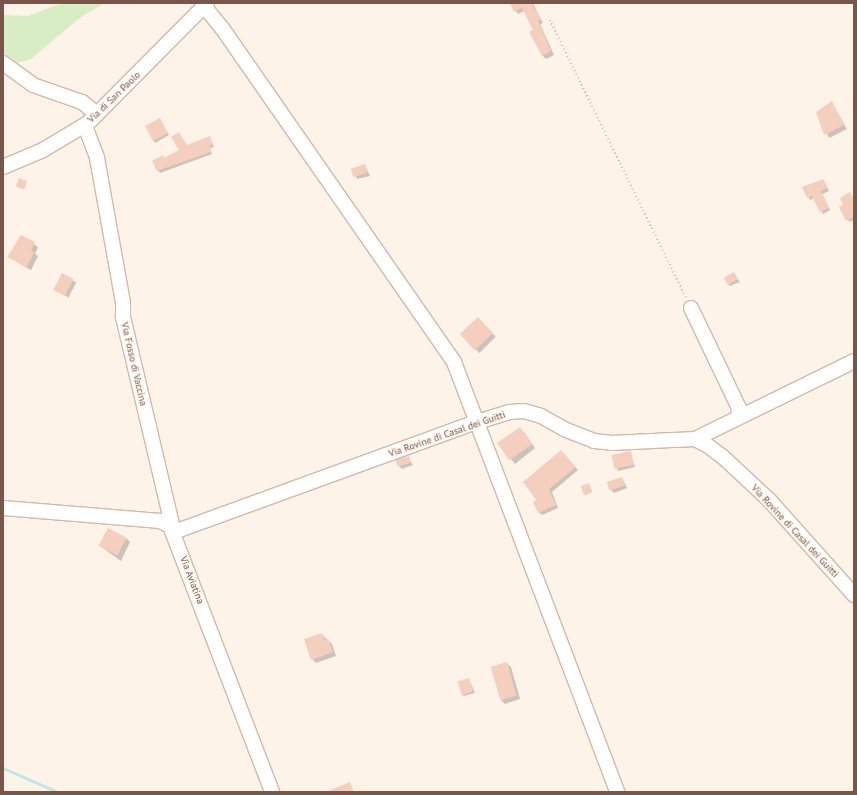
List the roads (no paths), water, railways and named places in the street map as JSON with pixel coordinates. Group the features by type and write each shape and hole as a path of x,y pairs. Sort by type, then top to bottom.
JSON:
{"street":[{"name":"Via di San Paolo","path":"3,167 43,150 85,126 206,5"},
{"path":"206,5 444,346 459,374 617,792"},
{"path":"3,63 33,85 85,103 97,114"},
{"name":"Via Fosso di Vaccina","path":"85,126 96,158 123,303 123,317 174,532"},
{"path":"691,308 739,408 738,418"},
{"path":"695,440 854,361"},
{"name":"Via Rovine di Casal dei Guitti","path":"174,532 478,422 509,412 524,411 541,416 578,436 602,443 695,440 718,453 770,501 854,595"},
{"path":"3,508 160,521 168,524 174,532"},
{"name":"Via Aviatina","path":"174,532 272,792"}],"waterway":[{"path":"3,768 58,792"}]}
